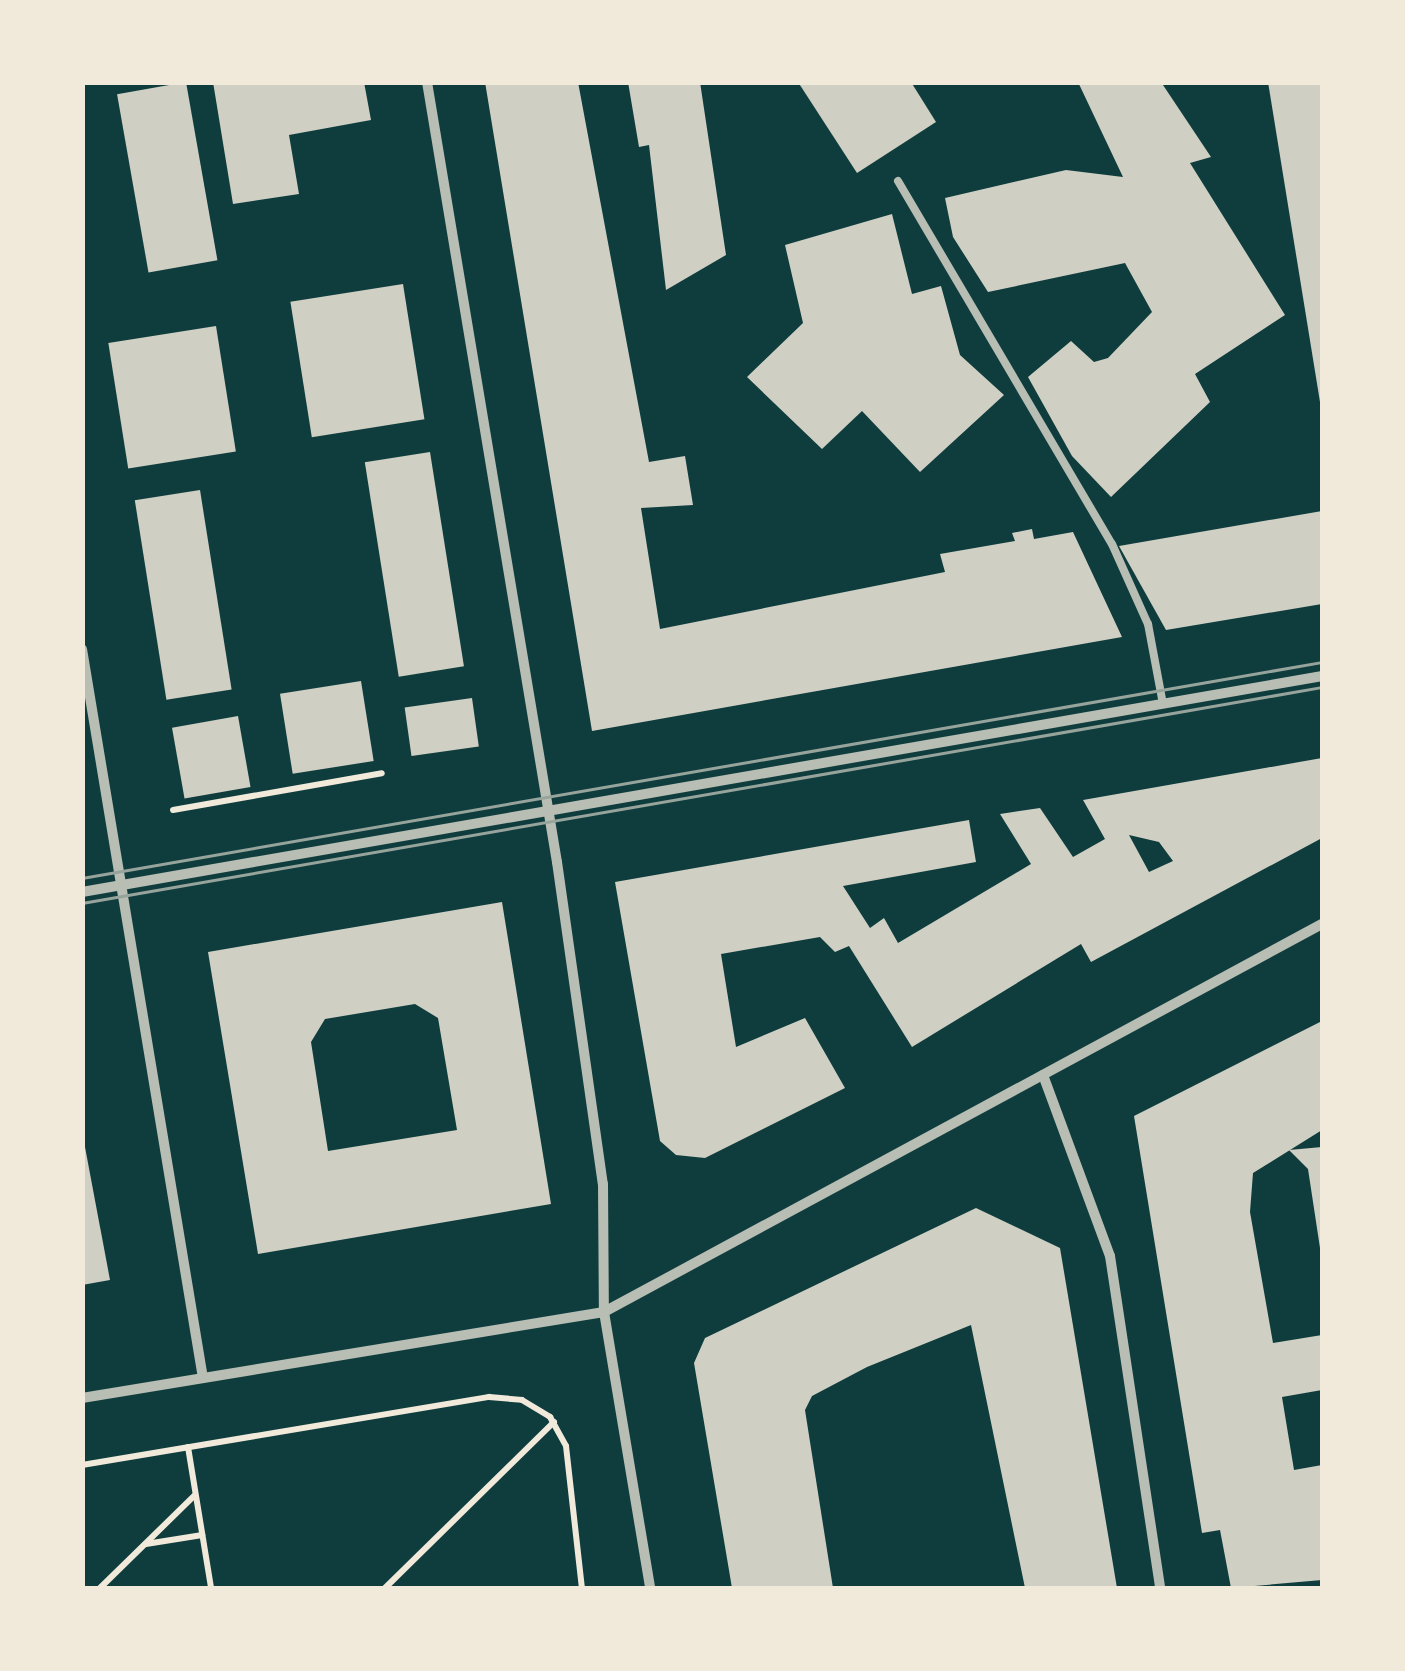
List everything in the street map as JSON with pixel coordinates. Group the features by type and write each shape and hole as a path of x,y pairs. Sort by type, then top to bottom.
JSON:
{"street":[{"path":"427,82 549,811 603,1184 604,1312 650,1588"},
{"path":"82,649 204,1378"},
{"path":"82,892 1322,676"},
{"path":"82,1398 604,1312 1322,924"},
{"path":"1043,1075 1110,1256 1160,1588"}],"lane":[{"path":"898,181 1112,544 1148,624 1163,704"}],"path":[{"path":"173,810 382,773"},
{"path":"82,1465 500,1396 554,1422 569,1457 582,1588"},
{"path":"385,1588 554,1422"},
{"path":"188,1447 210,1588"},
{"path":"100,1588 195,1495"},
{"path":"145,1544 202,1535"}],"building":[{"path":"186,82 217,260 148,272 117,94"},
{"path":"213,82 364,82 371,120 289,135 299,194 233,204"},
{"path":"485,82 578,82 649,462 685,456 693,505 641,508 660,629 945,572 940,554 1015,541 1012,533 1032,529 1034,539 1073,532 1122,637 592,731"},
{"path":"628,82 700,82 726,255 666,290 649,145 639,147"},
{"path":"798,82 911,82 936,122 857,173"},
{"path":"1078,82 1161,82 1211,157 1190,163 1285,315 1195,374 1210,402 1111,497 1072,456 1028,377 1071,341 1094,362 1108,358 1152,312 1125,263 988,292 953,237 945,198 1066,170 1123,177"},
{"path":"1268,82 1322,82 1322,402 1320,402"},
{"path":"892,214 912,294 941,286 960,355 1004,395 920,472 862,411 822,449 747,377 803,323 785,245"},
{"path":"403,284 424,419 312,437 290,302"},
{"path":"216,326 236,451 128,468 108,343"},
{"path":"430,452 464,666 399,677 365,462"},
{"path":"200,490 232,690 166,700 135,500"},
{"path":"1322,511 1322,604 1166,630 1119,546"},
{"path":"361,681 374,761 293,774 280,694"},
{"path":"472,698 479,747 411,756 405,707"},
{"path":"238,716 251,787 185,799 172,728"},
{"path":"1322,758 1322,838 1091,962 1081,944 912,1047 849,946 835,952 820,937 721,954 736,1047 805,1018 845,1088 705,1158 676,1155 660,1141 615,882 969,820 976,862 843,886 870,928 884,918 898,943 1031,864 1000,814 1040,808 1073,857 1105,839 1083,800","holes":["1129,835 1159,842 1173,861 1149,872"]},
{"path":"502,902 551,1204 258,1254 208,952","holes":["415,1004 438,1018 457,1130 328,1151 311,1042 325,1019"]},
{"path":"1322,1021 1322,1130 1253,1173 1250,1212 1273,1343 1322,1335 1322,1390 1282,1397 1294,1470 1322,1465 1322,1580 1231,1588 1220,1530 1202,1533 1134,1116"},
{"path":"82,1131 110,1280 82,1285"},
{"path":"1322,1147 1320,1248 1308,1169 1289,1150"},
{"path":"976,1208 1060,1248 1117,1588 1025,1588 971,1325 867,1367 812,1396 805,1410 833,1588 732,1588 694,1363 705,1338"}],"tram line":[{"path":"82,878 1322,662"},
{"path":"82,903 1322,687"}]}
